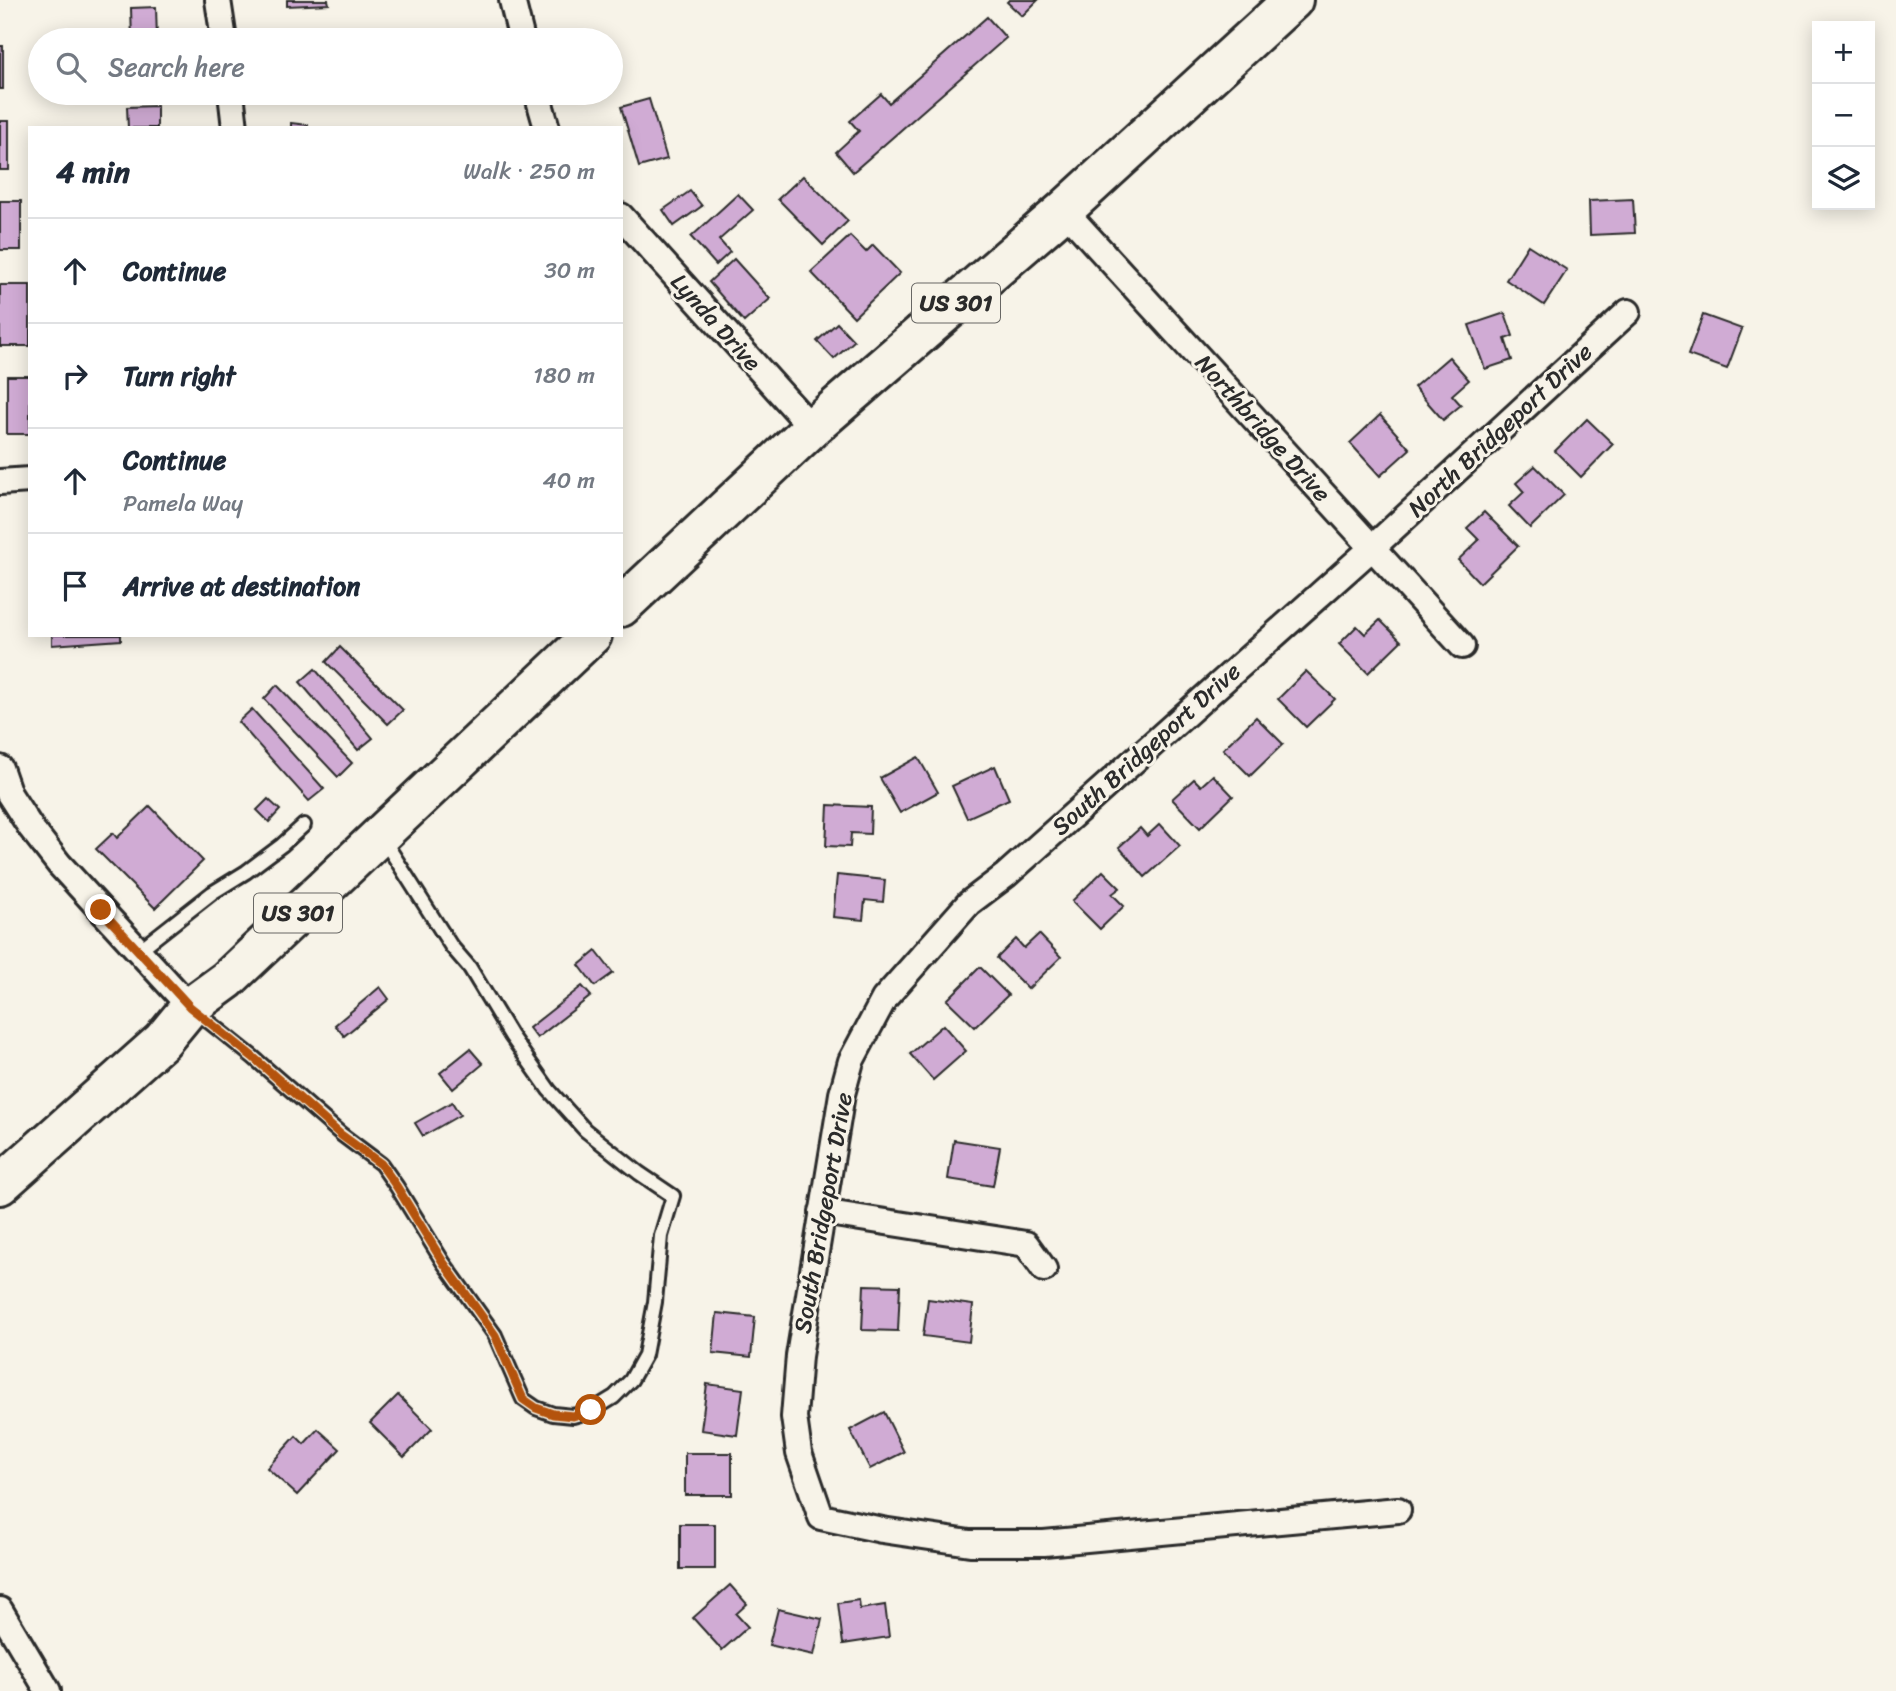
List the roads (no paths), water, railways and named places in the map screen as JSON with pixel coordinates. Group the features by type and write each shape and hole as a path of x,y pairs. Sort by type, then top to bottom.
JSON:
{"highway":[{"name":"US 301","path":"623,605 812,428 1064,210 1293,0"},
{"name":"US 301","path":"0,1185 162,1041 190,1007 227,980 590,637"}],"street":[{"path":"218,0 222,28"},
{"path":"512,0 519,28"},
{"path":"232,105 235,126"},
{"path":"540,105 546,126"},
{"name":"Northbridge Drive","path":"1064,210 1462,646"},
{"name":"Lynda Drive","path":"623,218 812,428"},
{"name":"North Bridgeport Drive","path":"1372,548 1628,312"},
{"path":"0,482 28,480"},
{"name":"South Bridgeport Drive","path":"1372,548 1006,875 970,903 884,999 851,1061 842,1094 799,1356 794,1417 799,1453 821,1517 882,1530 970,1542 1044,1543 1398,1510"},
{"path":"0,768 9,794 59,864 190,1007"},
{"path":"822,1212 1026,1244 1044,1269"},
{"path":"0,1610 48,1691"}],"lane":[{"path":"138,951 212,892 246,872 282,845 304,825"},
{"path":"190,1007 253,1057 341,1135 381,1164 443,1262 495,1335 523,1399 536,1408 553,1414 573,1416 591,1410 614,1396 631,1380 645,1354 655,1302 661,1236 673,1196 585,1130 548,1090 380,835"}]}
